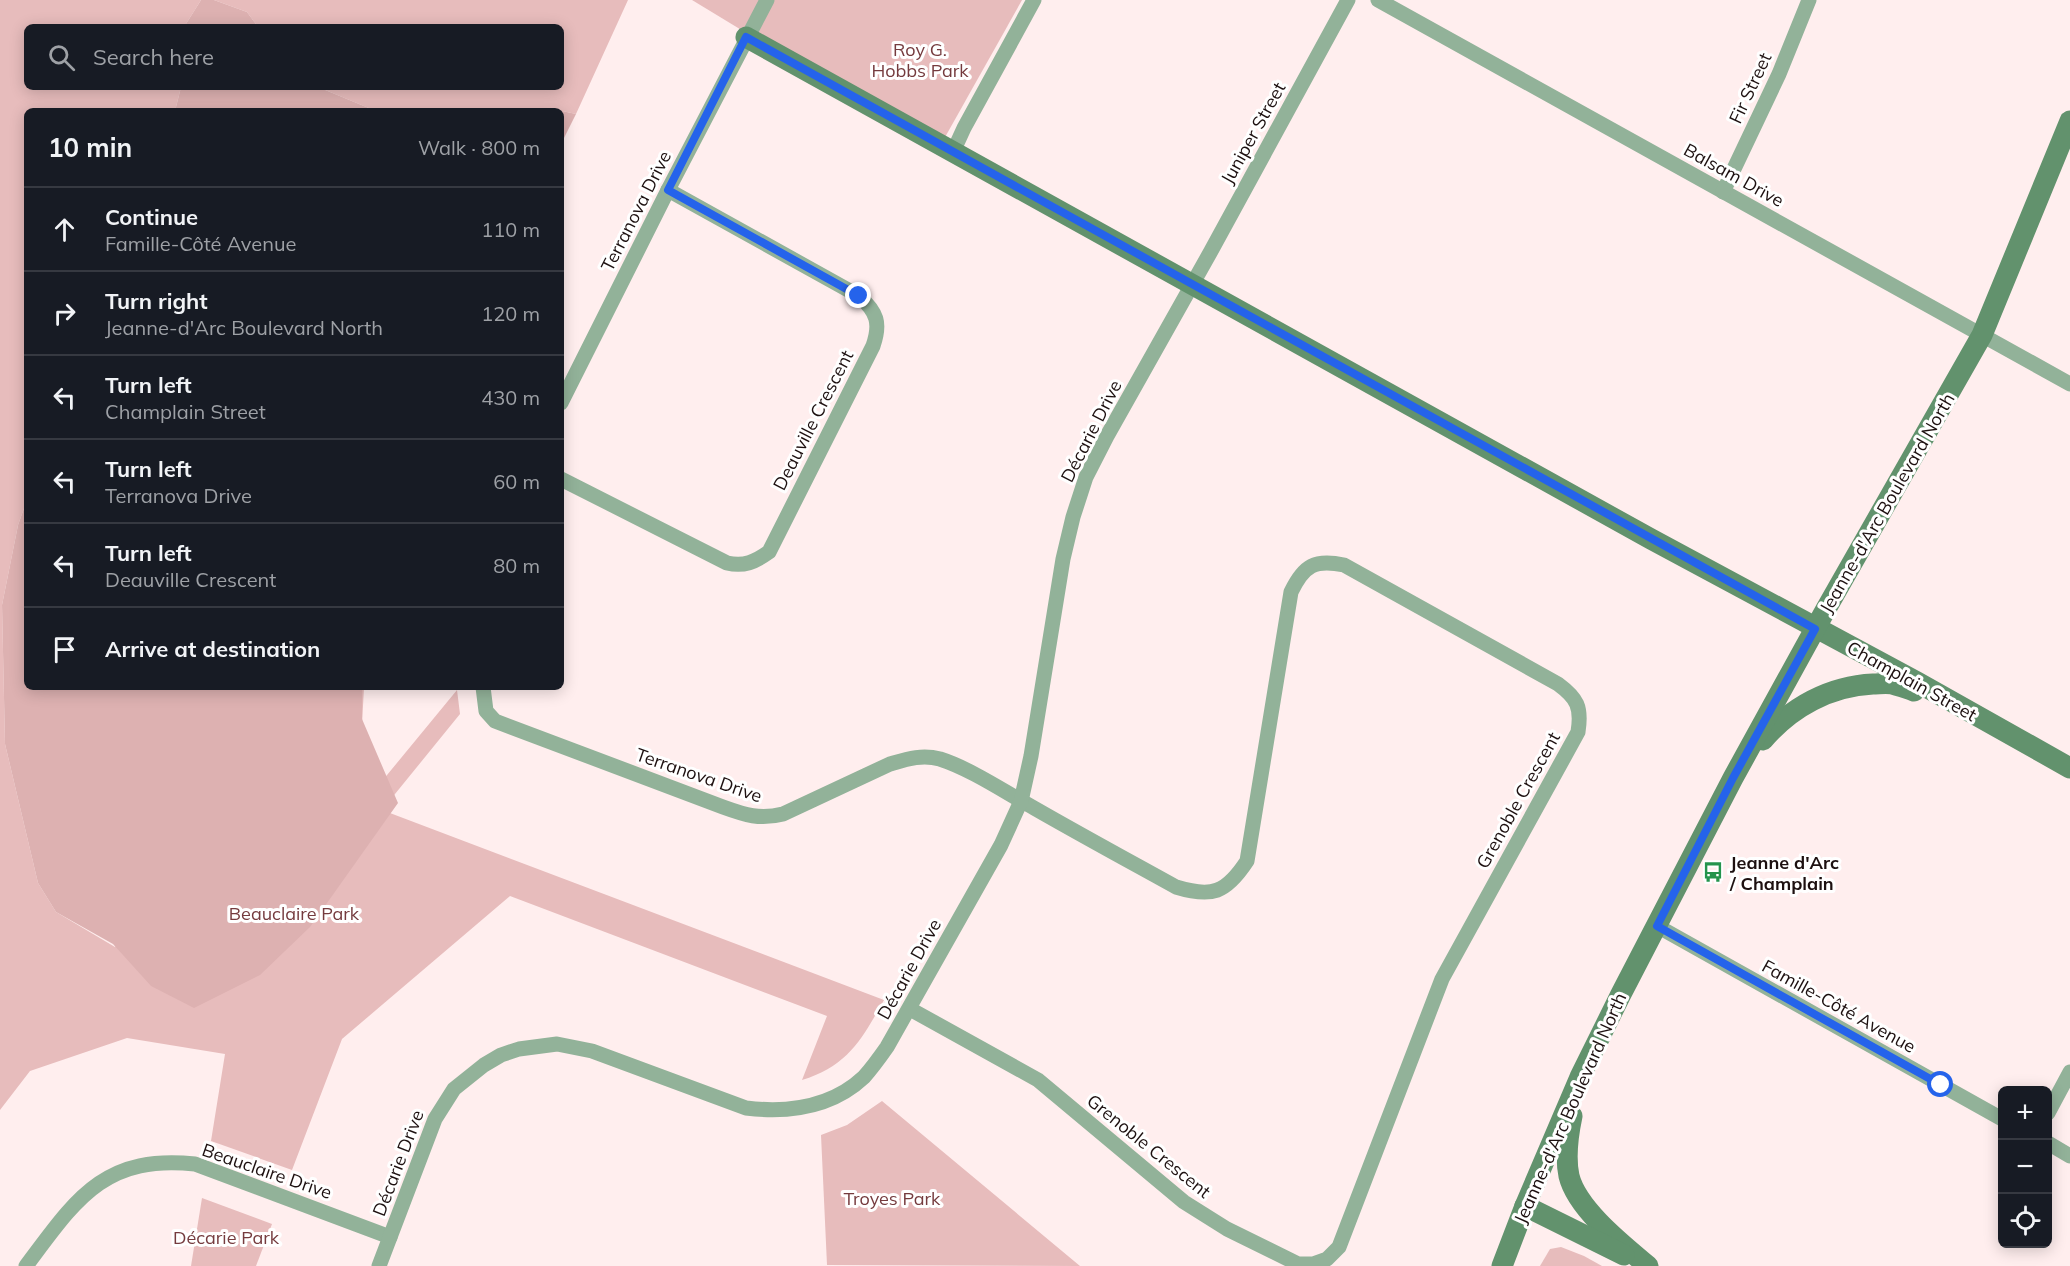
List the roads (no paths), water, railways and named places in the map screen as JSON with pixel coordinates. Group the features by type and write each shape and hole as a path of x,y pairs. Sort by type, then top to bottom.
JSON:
{"main road":[{"name":"Champlain Street","path":"746,37 1191,285 2070,768"},
{"name":"Jeanne-d'Arc Boulevard North","path":"1502,1266 1580,1077 1733,778 1982,335 2070,121"},
{"path":"1733,778 1766,736 1782,720 1824,694 1853,685 1890,683 1950,701"},
{"path":"1580,1077 1567,1149 1570,1177 1588,1209 1646,1266"},
{"path":"1525,1206 1646,1266"}],"street":[{"name":"Terranova Drive","path":"564,397 746,37 767,0"},
{"path":"953,152 1034,0"},
{"name":"Juniper Street","path":"1191,285 1348,0"},
{"name":"Balsam Drive","path":"1378,0 2070,384"},
{"name":"Fir Street","path":"1723,192 1779,74 1809,0"},
{"name":"Deauville Crescent","path":"564,481 727,563 737,565 759,560 769,552 873,346 877,334 877,320 870,306 859,296 668,190"},
{"name":"Décarie Drive","path":"379,1266 435,1119 444,1103 454,1089 484,1065 501,1055 519,1049 556,1044 592,1051 746,1108 771,1111 796,1110 822,1102 844,1092 865,1075 887,1047 910,1009 1000,845 1020,801 1031,756 1063,560 1073,517 1086,477 1191,285"},
{"name":"Grenoble Crescent","path":"910,1009 1038,1080 1184,1202 1227,1229 1298,1264 1313,1264 1327,1258 1340,1247 1442,979 1578,732 1581,718 1578,704 1569,692 1558,684 1344,565 1326,561 1309,567 1298,578 1291,592 1247,861 1235,879 1216,891 1195,892 1176,887 1020,801"},
{"name":"Terranova Drive","path":"483,690 486,711 495,721 746,815 767,818 783,814 890,764 924,756 955,765 1020,801"},
{"name":"Famille-Côté Avenue","path":"1657,926 1998,1117"},
{"path":"2052,1106 2070,1072"},
{"path":"2052,1145 2070,1156"},
{"name":"Beauclaire Drive","path":"26,1266 71,1207 94,1187 107,1177 122,1170 154,1163 195,1164 390,1237"}],"place":[{"name":"Jeanne d'Arc / Champlain","path":"1713,872"}],"park label":[{"name":"Roy G. Hobbs Park","path":"920,59"},
{"name":"Beauclaire Park","path":"294,913"},
{"name":"Troyes Park","path":"892,1198"},
{"name":"Décarie Park","path":"226,1237"}]}
